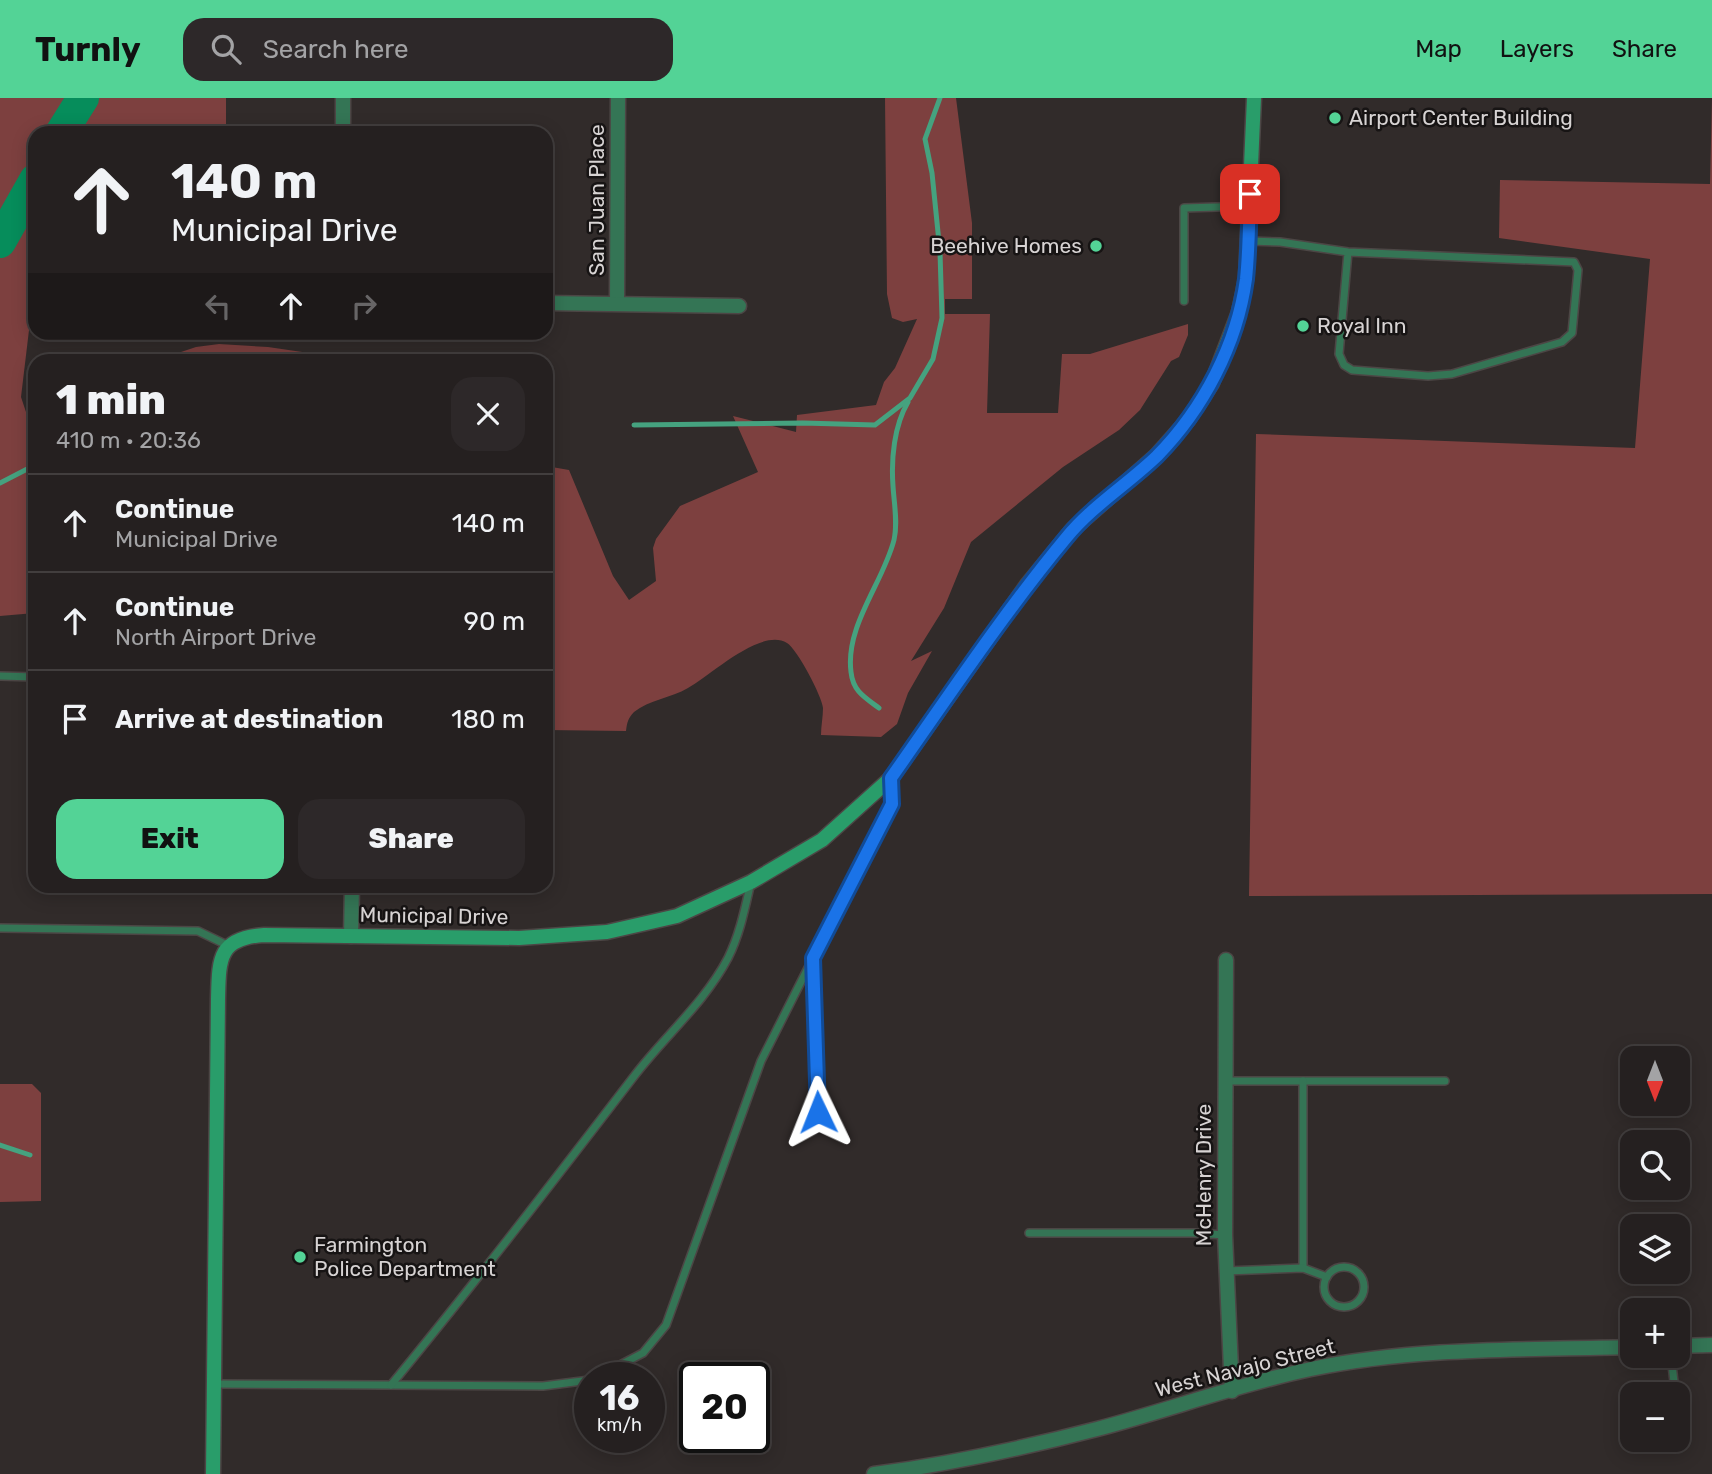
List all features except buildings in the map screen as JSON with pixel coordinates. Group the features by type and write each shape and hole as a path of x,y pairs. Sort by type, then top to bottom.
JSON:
{"main road":[{"name":"Municipal Drive","path":"229,946 237,939 248,936 519,938 607,932 677,916 751,881 822,840 891,778 1027,585 1073,530 1156,456 1188,420 1212,383 1239,312 1246,279 1254,98"},
{"path":"213,1474 218,999 222,958 229,946"}],"street":[{"path":"343,98 343,126"},
{"name":"San Juan Place","path":"617,302 618,98"},
{"path":"553,303 739,306"},
{"path":"351,936 352,893"},
{"name":"McHenry Drive","path":"1226,960 1225,1235 1232,1391"},
{"path":"1690,1346 1712,1345"},
{"name":"West Navajo Street","path":"874,1474 951,1462 1040,1443 1311,1369 1375,1359 1456,1353 1620,1347"}],"lane":[{"path":"1184,301 1184,208 1250,206"},
{"path":"1249,241 1280,242 1348,252 1574,262 1578,270 1572,333 1562,342 1452,374 1428,376 1352,370 1344,365 1339,354 1348,252"},
{"path":"0,676 28,677"},
{"path":"626,1362 643,1353 666,1325 761,1061 892,804 891,778"},
{"path":"391,1385 475,1282 646,1061 704,995 727,960 738,934 751,881"},
{"path":"0,928 198,931 229,946"},
{"path":"813,958 818,1112"},
{"path":"1224,1081 1445,1082"},
{"path":"1303,1081 1303,1268"},
{"path":"1029,1233 1225,1235"},
{"path":"1226,1271 1303,1268 1327,1277"},
{"path":"1339,1268 1357,1271 1362,1278 1363,1295 1357,1302 1340,1307 1332,1303 1327,1296 1324,1288 1327,1277 1339,1268"},
{"path":"1672,1368 1674,1382"},
{"path":"213,1384 543,1386 574,1382"}],"shaded area":[{"path":"0,98 77,98 60,126 28,126 28,186 0,237"},
{"path":"94,98 226,98 226,126 74,126"},
{"path":"885,98 956,98 972,223 972,299 945,299 945,314 990,314 987,413 1058,413 1062,354 1090,354 1188,324 1188,335 1179,357 1171,361 1140,410 1119,430 1063,467 971,542 944,608 911,661 932,651 908,693 897,724 881,737 821,735 823,708 814,684 791,647 776,640 750,647 688,688 640,708 630,716 626,731 553,730 553,467 569,470 613,576 629,600 656,581 653,548 656,539 680,506 758,472 733,416 796,432 797,415 876,405 884,382 895,368 917,319 903,322 892,318 887,294"},
{"path":"1712,98 1712,894 1249,896 1256,434 1635,448 1650,259 1499,238 1500,180 1710,184"},
{"path":"28,202 28,338 21,397 28,418 28,614 0,616 0,248"},
{"path":"219,344 316,354 175,354 196,347"},
{"path":"0,1084 32,1084 41,1093 41,1201 0,1202"}],"waterway":[{"path":"65,126 83,98"},
{"path":"634,425 875,425 910,398 933,359 942,318 940,252 932,173 925,139 940,98"},
{"path":"0,242 28,192"},
{"path":"879,708 860,693 854,684 851,655 859,621 894,540 896,520 893,454 899,421 908,402"},
{"path":"0,483 28,469"},
{"path":"0,1145 30,1155"}],"place":[{"name":"Airport Center Building","path":"1335,118"},
{"name":"Beehive Homes","path":"1096,246"},
{"name":"Royal Inn","path":"1303,326"},
{"name":"Farmington Police Department","path":"300,1257"}],"route":[{"path":"818,1112 813,958 892,804 891,778 1027,585 1073,530 1156,456 1188,420 1212,383 1234,328 1242,299 1249,241 1250,194"}]}
